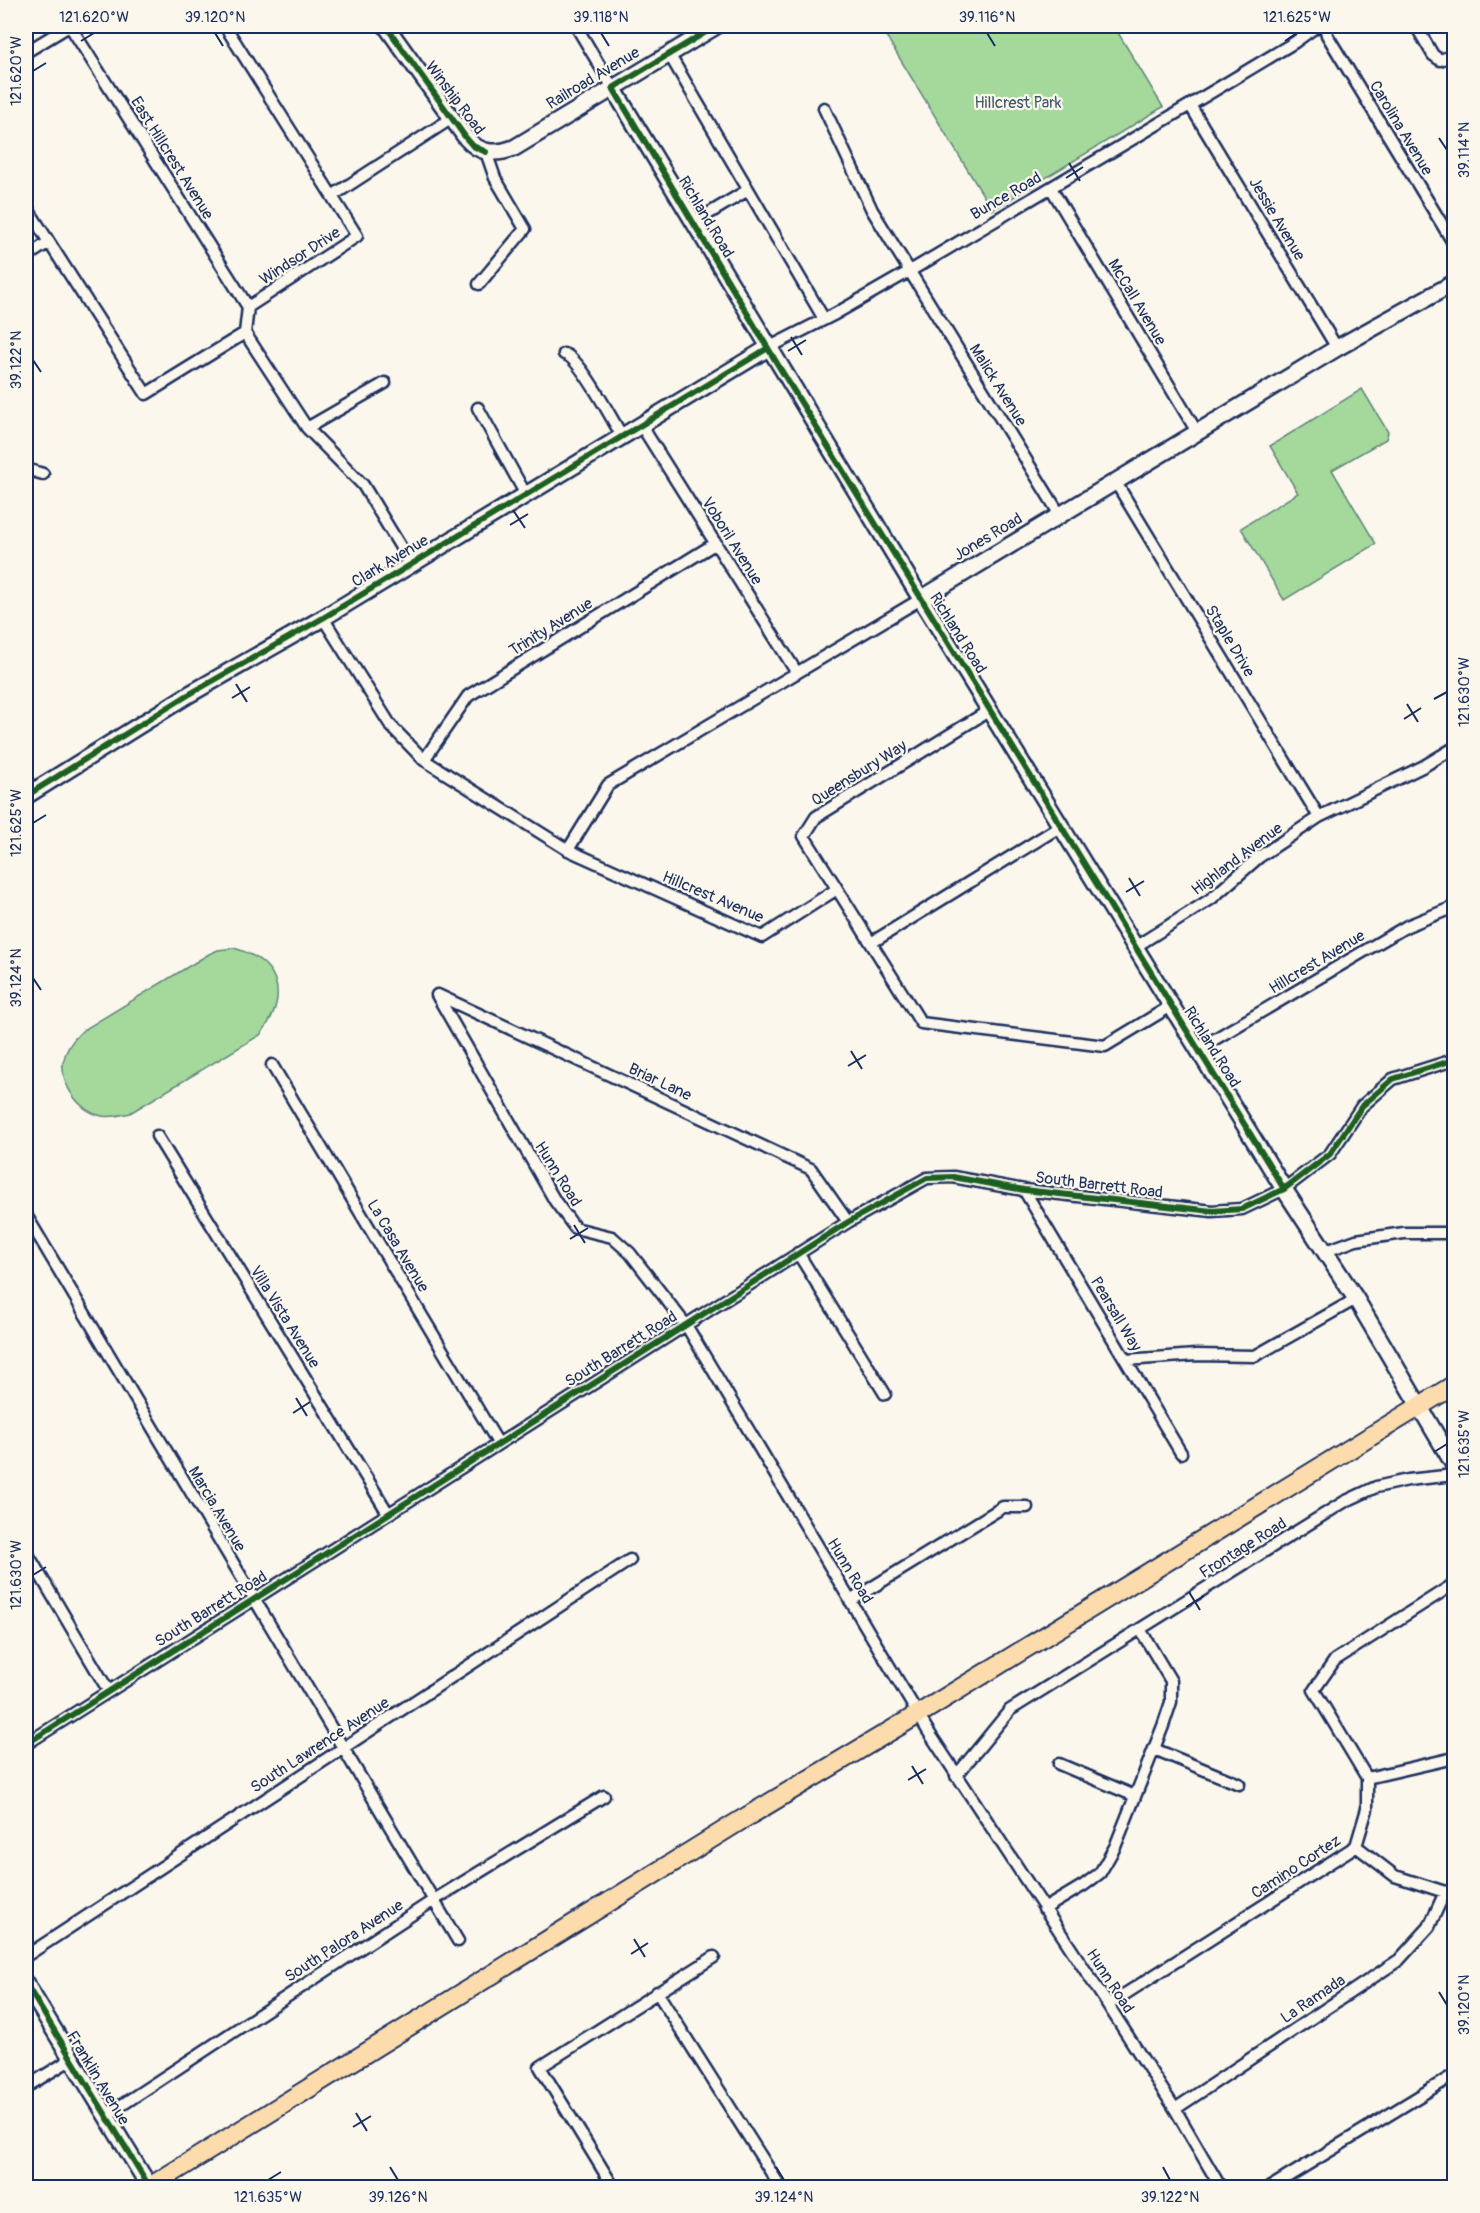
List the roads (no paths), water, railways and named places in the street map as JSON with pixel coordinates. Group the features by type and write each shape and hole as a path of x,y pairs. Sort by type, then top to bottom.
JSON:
{"highway":[{"path":"149,2187 738,1822 1455,1385"}],"street":[{"path":"26,52 69,26"},
{"name":"East Hillcrest Avenue","path":"69,26 248,307"},
{"path":"225,26 332,196 452,118"},
{"name":"Winship Road","path":"386,26 473,146 486,152"},
{"name":"Richland Road","path":"576,26 768,348 1198,1050 1284,1189 1356,1299 1455,1465"},
{"name":"Railroad Avenue","path":"486,152 504,152 514,148 716,26"},
{"name":"Bunce Road","path":"768,348 910,271 1295,42 1317,26"},
{"name":"Carolina Avenue","path":"1325,26 1327,35 1455,244"},
{"path":"1416,26 1434,55 1440,60 1455,55"},
{"path":"669,54 824,319"},
{"name":"Jessie Avenue","path":"1190,105 1337,348"},
{"name":"Malick Avenue","path":"824,108 847,154 863,194 1060,515"},
{"path":"479,284 525,229 495,178 486,152"},
{"name":"McCall Avenue","path":"1051,188 1197,432"},
{"path":"693,223 748,190"},
{"name":"Windsor Drive","path":"248,307 357,236 332,196"},
{"path":"26,206 146,394 245,333"},
{"path":"26,256 49,242"},
{"name":"Jones Road","path":"568,850 608,785 1337,348 1455,284"},
{"path":"248,307 245,333 307,428 363,486 411,564"},
{"name":"Clark Avenue","path":"28,789 322,618 768,348"},
{"path":"564,354 569,355 580,366 622,436"},
{"path":"307,428 385,383"},
{"path":"478,408 526,495"},
{"name":"Voboril Avenue","path":"640,425 797,673"},
{"path":"26,469 43,474"},
{"name":"Staple Drive","path":"1115,481 1320,817"},
{"name":"Trinity Avenue","path":"424,760 468,696 716,543"},
{"name":"Hillcrest Avenue","path":"322,618 391,726 424,760 568,850 762,937 837,889"},
{"name":"Queensbury Way","path":"837,889 804,836 816,817 990,710"},
{"name":"Highland Avenue","path":"1135,947 1212,899 1259,857 1320,817 1424,766 1455,748"},
{"path":"871,943 1061,826"},
{"path":"837,889 921,1023 1105,1046 1171,1006"},
{"name":"Hillcrest Avenue","path":"1198,1050 1407,926 1455,907"},
{"name":"Briar Lane","path":"437,995 811,1169 848,1222"},
{"name":"Hunn Road","path":"437,995 555,1201 575,1228 612,1237 618,1242 630,1253 686,1325 956,1776 1108,2005 1175,2109 1221,2187"},
{"name":"South Barrett Road","path":"26,1744 798,1253 927,1178 953,1176 1024,1190 1212,1211 1242,1209 1284,1189 1330,1154 1362,1106 1393,1079 1447,1062"},
{"name":"La Casa Avenue","path":"272,1065 498,1443"},
{"name":"Villa Vista Avenue","path":"157,1137 388,1513"},
{"name":"Pearsall Way","path":"1024,1190 1181,1453"},
{"name":"Marcia Avenue","path":"26,1215 458,1941"},
{"path":"1326,1251 1356,1240 1404,1233 1455,1233"},
{"path":"798,1253 885,1395"},
{"path":"1126,1360 1196,1355 1255,1356 1356,1299"},
{"name":"Frontage Road","path":"956,1776 1010,1710 1344,1502 1376,1487 1408,1480 1455,1475"},
{"path":"850,1601 1003,1507 1027,1507"},
{"path":"26,1551 108,1690"},
{"name":"South Lawrence Avenue","path":"26,1956 630,1560"},
{"path":"1455,1584 1335,1660 1314,1690 1367,1778 1455,1758"},
{"path":"1044,1909 1100,1873 1115,1847 1171,1702 1171,1681 1140,1629"},
{"path":"1154,1749 1239,1784"},
{"path":"1059,1764 1135,1796"},
{"name":"Camino Cortez","path":"1108,2005 1356,1846 1367,1809 1367,1778"},
{"name":"South Palora Avenue","path":"105,2116 434,1900 604,1796"},
{"path":"1356,1846 1395,1876 1450,1891"},
{"name":"La Ramada","path":"1175,2109 1399,1960 1429,1927 1450,1891"},
{"path":"614,2187 540,2067 714,1957"},
{"name":"Franklin Avenue","path":"26,1983 70,2060 149,2187"},
{"path":"657,1992 782,2187"},
{"path":"26,2087 70,2060"},
{"path":"1269,2187 1455,2075"}],"park label":[{"name":"Hillcrest Park","path":"1018,103"}]}
